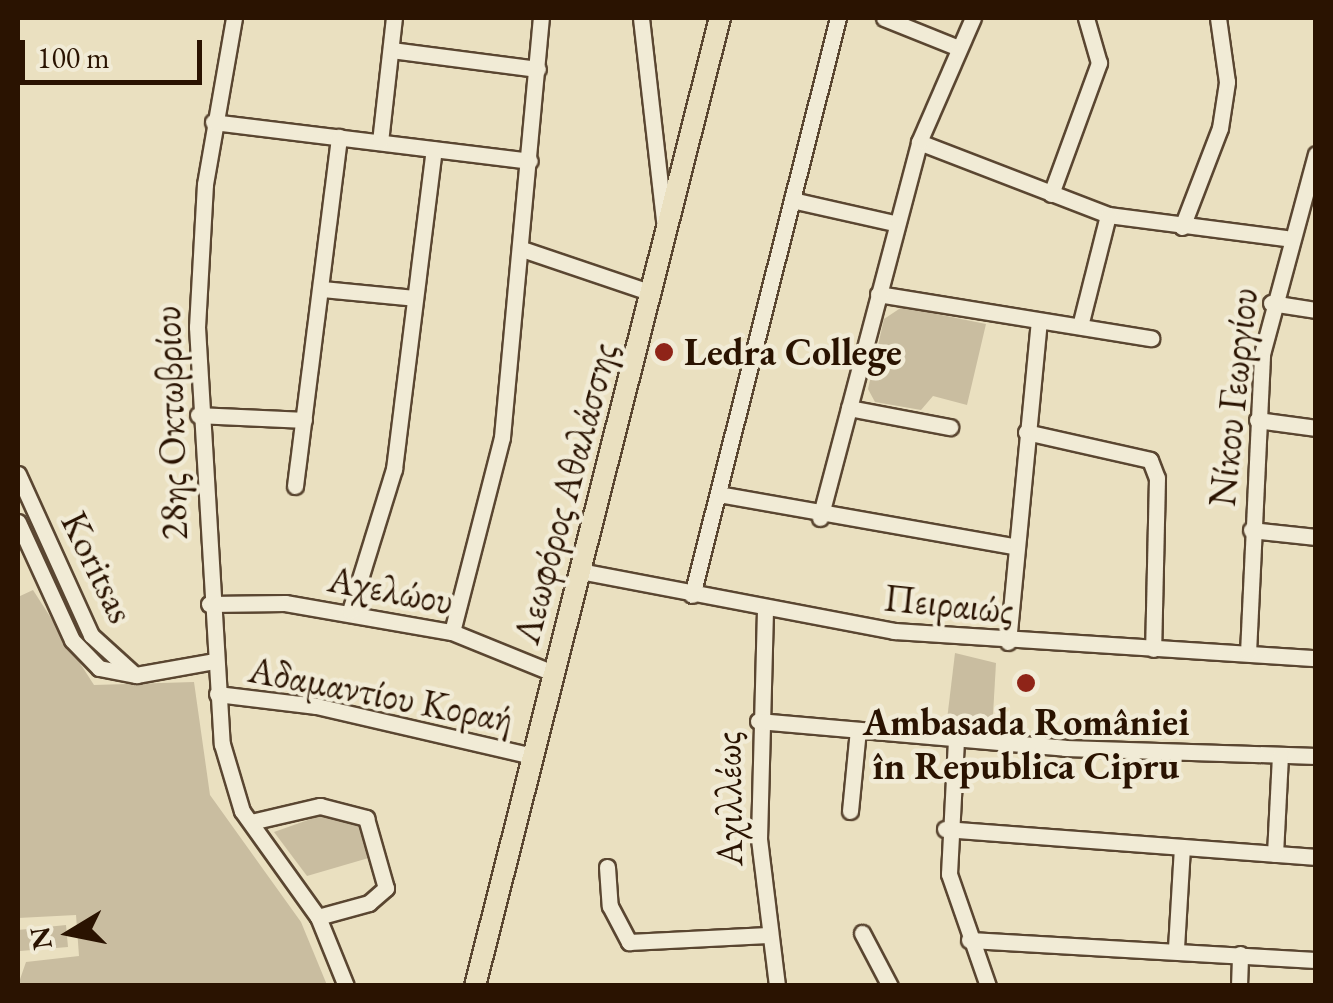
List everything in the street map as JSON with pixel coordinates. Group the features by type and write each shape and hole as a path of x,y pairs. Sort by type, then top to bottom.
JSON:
{"main road":[{"name":"Λεωφόρος Αθαλάσσης","path":"475,986 720,18"}],"street":[{"name":"28ης Οκτωβρίου","path":"234,18 214,122 198,416 217,694 230,785 250,822 318,917 346,986"},
{"path":"380,142 394,18"},
{"path":"452,632 502,438 525,250 541,18"},
{"path":"641,18 666,236"},
{"path":"692,595 838,18"},
{"path":"884,18 956,47"},
{"path":"820,518 918,142 956,47 972,18"},
{"path":"1051,194 1099,64 1086,18"},
{"path":"1182,227 1222,113 1218,18"},
{"path":"392,50 538,69"},
{"path":"214,122 530,161"},
{"path":"294,486 322,289 338,137"},
{"path":"918,142 1108,215 1286,238"},
{"path":"350,611 394,469 434,149"},
{"name":"Νίκου Γεωργίου","path":"1248,653 1257,420 1271,303 1286,238 1310,191 1316,154"},
{"path":"792,200 894,223"},
{"path":"1080,326 1108,215"},
{"path":"525,250 652,293"},
{"path":"322,289 415,298"},
{"path":"878,294 1151,338"},
{"path":"1271,303 1316,310"},
{"path":"1008,642 1014,546 1039,321"},
{"path":"849,408 950,427"},
{"path":"198,416 304,420"},
{"path":"1257,420 1316,428"},
{"path":"1026,432 1150,460 1158,478 1153,649"},
{"name":"Koritsas","path":"18,474 91,635 136,675"},
{"path":"718,494 820,518 1014,546"},
{"name":"Koritsas","path":"18,522 80,652 109,673 136,675 214,661"},
{"path":"1251,530 1316,537"},
{"name":"Πειραιώς","path":"580,571 765,610 1008,642 1316,658"},
{"name":"Αχελώου","path":"209,604 350,611 452,632 553,673"},
{"name":"Αχιλλέως","path":"765,610 758,721 768,935 777,986"},
{"name":"Αδαμαντίου Κοραή","path":"217,694 532,756"},
{"path":"758,721 956,740 1316,756"},
{"path":"850,811 858,730"},
{"path":"956,740 945,829 970,940 988,986"},
{"path":"1274,854 1280,755"},
{"path":"250,822 320,806 366,818 386,888 369,903 318,917"},
{"path":"945,829 1316,856"},
{"path":"1176,948 1182,848"},
{"path":"607,866 610,906 630,942 768,935"},
{"path":"862,933 890,986"},
{"path":"970,940 1176,948 1316,960"},
{"path":"1239,986 1240,954"}],"shaded area":[{"path":"902,307 986,324 967,405 933,396 921,410 875,402 868,389 884,319"},
{"path":"33,590 94,685 194,682 210,795 301,922 327,985 18,985 26,962 79,956 76,915 18,918 18,597"},
{"path":"955,653 996,663 992,732 946,728"},
{"path":"322,815 362,826 372,857 307,876 274,832"},
{"path":"66,925 68,947 20,951 18,930"}],"place":[{"name":"Ledra College","path":"664,352"},
{"name":"Ambasada României în Republica Cipru","path":"1026,683"}]}
